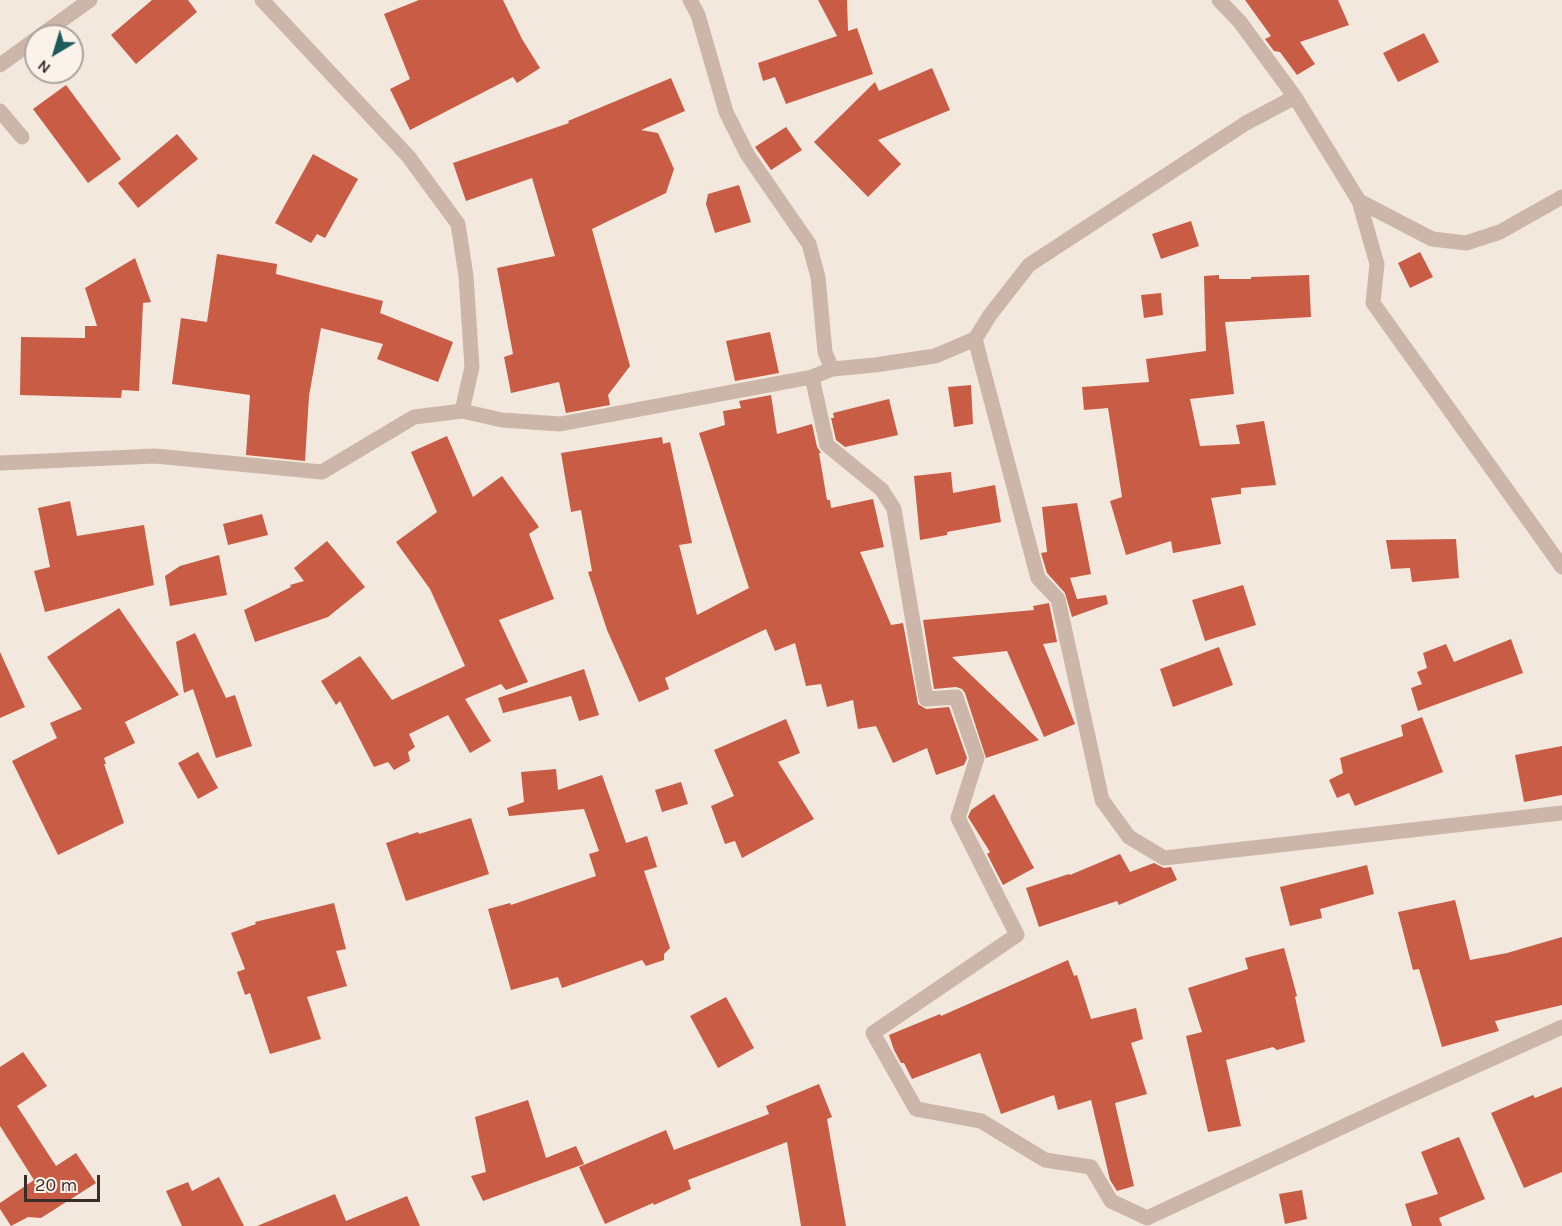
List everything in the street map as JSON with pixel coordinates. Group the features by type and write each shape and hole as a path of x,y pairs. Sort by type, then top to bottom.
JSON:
{"street":[{"path":"57,24 90,0"},
{"path":"262,0 408,156 458,224 466,276 472,368 462,411"},
{"path":"690,0 698,15 726,112 747,154 809,244 818,278 825,352 832,369"},
{"path":"1219,0 1240,22 1295,97 1359,201 1377,264 1373,303 1562,567"},
{"path":"0,65 24,48"},
{"path":"0,463 155,456 322,472 414,417 462,411 502,420 560,424 812,377 832,369 874,366 935,356 975,339 990,315 1029,265 1246,123 1295,97"},
{"path":"0,111 22,137"},
{"path":"1359,201 1432,239 1466,243 1500,232 1562,197"},
{"path":"975,339 1038,578 1058,599 1102,800 1129,837 1164,858 1562,813"},
{"path":"812,377 827,445 882,490 894,509 927,699 956,697 976,758 958,818 1017,935 873,1034 916,1109 981,1121 1045,1160 1091,1167 1111,1201 1147,1218 1562,1027"}],"building":[{"path":"152,0 188,0 197,12 136,64 111,35"},
{"path":"419,0 503,0 522,39 540,68 517,83 513,77 410,130 390,89 410,79 384,14"},
{"path":"818,0 847,0 848,31 857,28 873,74 786,104 775,77 763,81 758,63 837,36"},
{"path":"1245,0 1338,0 1349,25 1300,42 1315,64 1297,75 1280,52 1274,51 1265,39 1271,36"},
{"path":"1424,33 1439,62 1398,82 1383,53"},
{"path":"932,68 950,110 878,140 901,164 868,197 814,142 875,82 879,91"},
{"path":"671,78 685,111 641,130 658,133 674,169 666,193 592,229 630,366 608,395 610,405 566,413 559,382 511,393 504,357 513,354 497,268 555,256 532,178 466,201 453,163 569,123 568,121"},
{"path":"66,85 121,159 88,183 33,109"},
{"path":"786,127 802,150 771,170 755,147"},
{"path":"177,134 198,159 138,208 118,183"},
{"path":"313,154 358,179 325,238 317,234 311,243 275,223"},
{"path":"739,185 751,222 715,233 706,204 708,194"},
{"path":"1191,221 1199,246 1161,259 1152,234"},
{"path":"1420,252 1433,277 1410,288 1398,263"},
{"path":"217,254 277,264 276,274 383,301 380,313 453,342 438,382 377,359 383,344 321,328 309,396 305,461 246,455 250,395 172,384 181,318 207,322"},
{"path":"135,258 151,302 143,303 139,391 122,390 121,398 20,395 21,337 85,338 85,326 97,326 85,288"},
{"path":"1219,275 1219,279 1251,279 1251,277 1309,275 1311,317 1225,322 1234,394 1190,399 1200,446 1240,444 1236,425 1264,421 1276,485 1241,488 1241,494 1211,498 1221,544 1173,553 1171,541 1126,555 1110,501 1122,497 1108,408 1084,410 1082,387 1149,382 1146,359 1206,351 1204,276"},
{"path":"1161,293 1163,315 1144,318 1141,295"},
{"path":"770,332 779,373 735,381 726,341"},
{"path":"971,385 973,424 954,427 948,387"},
{"path":"771,395 777,434 812,424 817,447 821,453 819,453 827,500 830,500 831,508 873,499 884,547 860,552 891,625 903,623 918,704 926,709 949,707 967,758 964,765 936,775 927,748 893,763 876,726 858,729 853,700 827,707 821,684 806,686 795,643 775,651 766,629 665,678 669,689 639,702 607,630 588,572 592,571 581,510 571,512 561,453 662,437 663,444 670,442 692,543 679,545 697,615 749,588 699,433 725,425 723,411 741,408 739,401"},
{"path":"889,399 898,435 845,447 836,440 831,418 834,418 833,413"},
{"path":"447,436 473,497 502,476 539,527 529,534 554,599 499,620 528,682 506,690 501,684 465,699 491,741 470,753 448,715 409,734 415,747 408,752 410,761 394,770 388,762 374,767 340,701 336,705 321,681 360,656 392,700 465,666 430,589 396,542 437,512 411,452"},
{"path":"951,472 953,493 995,485 1001,522 947,532 947,535 920,540 914,476"},
{"path":"70,501 77,536 144,525 154,585 45,612 34,571 50,567 38,508"},
{"path":"1077,503 1091,574 1070,578 1077,599 1106,595 1108,604 1072,617 1065,593 1047,573 1041,553 1047,552 1042,507"},
{"path":"262,514 268,535 228,545 223,524"},
{"path":"1456,539 1459,578 1412,582 1410,568 1391,569 1386,540"},
{"path":"327,541 365,587 328,617 255,642 244,610 291,587 290,585 304,581 294,568"},
{"path":"219,555 227,595 170,606 165,576 180,566"},
{"path":"1243,585 1256,625 1205,641 1192,600"},
{"path":"1049,603 1057,642 1043,644 1075,724 1044,737 1007,651 952,657 1039,740 986,758 962,689 956,687 934,689 923,620 1034,610 1033,606"},
{"path":"119,608 179,695 125,722 135,743 104,758 124,823 58,855 12,761 57,738 50,723 82,709 47,657"},
{"path":"195,633 226,698 235,695 252,746 216,758 193,689 184,693 176,642"},
{"path":"1511,639 1523,673 1418,711 1411,688 1422,684 1417,672 1427,668 1423,653 1446,644 1454,662"},
{"path":"1219,647 1233,685 1173,707 1160,669"},
{"path":"0,652 25,707 0,718"},
{"path":"584,669 599,715 579,721 571,696 503,713 498,698"},
{"path":"1422,717 1443,772 1355,806 1349,793 1337,798 1329,780 1343,773 1340,758 1403,736 1401,725"},
{"path":"786,719 800,753 778,762 814,819 742,858 735,841 725,844 711,806 734,796 714,750"},
{"path":"1562,746 1562,795 1524,802 1515,755"},
{"path":"198,752 218,788 198,799 178,763"},
{"path":"556,769 558,790 602,775 626,843 647,836 657,867 644,871 670,948 664,954 664,960 646,966 642,960 562,988 558,977 511,990 488,909 510,903 511,905 596,876 589,854 599,851 584,809 509,816 507,808 524,802 521,772"},
{"path":"681,782 688,804 662,812 655,790"},
{"path":"994,794 1034,868 1003,885 987,854 990,852 968,817 971,810"},
{"path":"471,818 489,874 406,901 386,843"},
{"path":"1120,854 1130,872 1154,863 1164,868 1171,867 1177,880 1119,905 1117,901 1039,927 1026,888 1070,875"},
{"path":"1367,865 1374,894 1320,909 1322,918 1290,926 1280,887"},
{"path":"1455,900 1470,960 1507,953 1562,937 1562,1005 1495,1021 1499,1031 1442,1047 1419,969 1413,970 1398,912"},
{"path":"334,903 346,949 336,951 347,986 307,997 321,1039 270,1054 250,993 245,995 237,972 245,969 231,933 256,924 255,922"},
{"path":"1284,948 1297,996 1295,997 1305,1042 1277,1050 1273,1047 1226,1060 1241,1126 1208,1132 1186,1036 1202,1032 1188,988 1248,969 1245,958"},
{"path":"1068,960 1074,976 1077,975 1091,1019 1136,1008 1143,1039 1131,1043 1147,1094 1115,1103 1134,1186 1117,1191 1110,1180 1091,1100 1058,1110 1054,1095 1001,1114 980,1053 912,1079 894,1050 889,1035 940,1014 941,1016"},
{"path":"726,997 754,1048 718,1068 690,1016"},
{"path":"23,1052 47,1086 17,1106 56,1166 76,1153 96,1183 41,1218 28,1217 11,1226 0,1209 0,1203 34,1180 0,1126 0,1067"},
{"path":"819,1084 832,1117 827,1119 846,1226 801,1226 787,1142 688,1180 691,1189 605,1224 579,1167 666,1130 674,1150 769,1114 766,1106"},
{"path":"1562,1087 1562,1172 1524,1188 1491,1113 1533,1095 1535,1098"},
{"path":"528,1100 546,1158 576,1146 584,1164 483,1201 471,1176 486,1172 475,1117"},
{"path":"1459,1137 1485,1199 1439,1218 1442,1226 1412,1226 1405,1204 1438,1194 1421,1152"},
{"path":"219,1177 244,1226 182,1226 166,1191 188,1182 192,1191"},
{"path":"1302,1190 1307,1219 1285,1224 1279,1194"},
{"path":"335,1194 346,1221 407,1196 420,1226 257,1226"}]}
